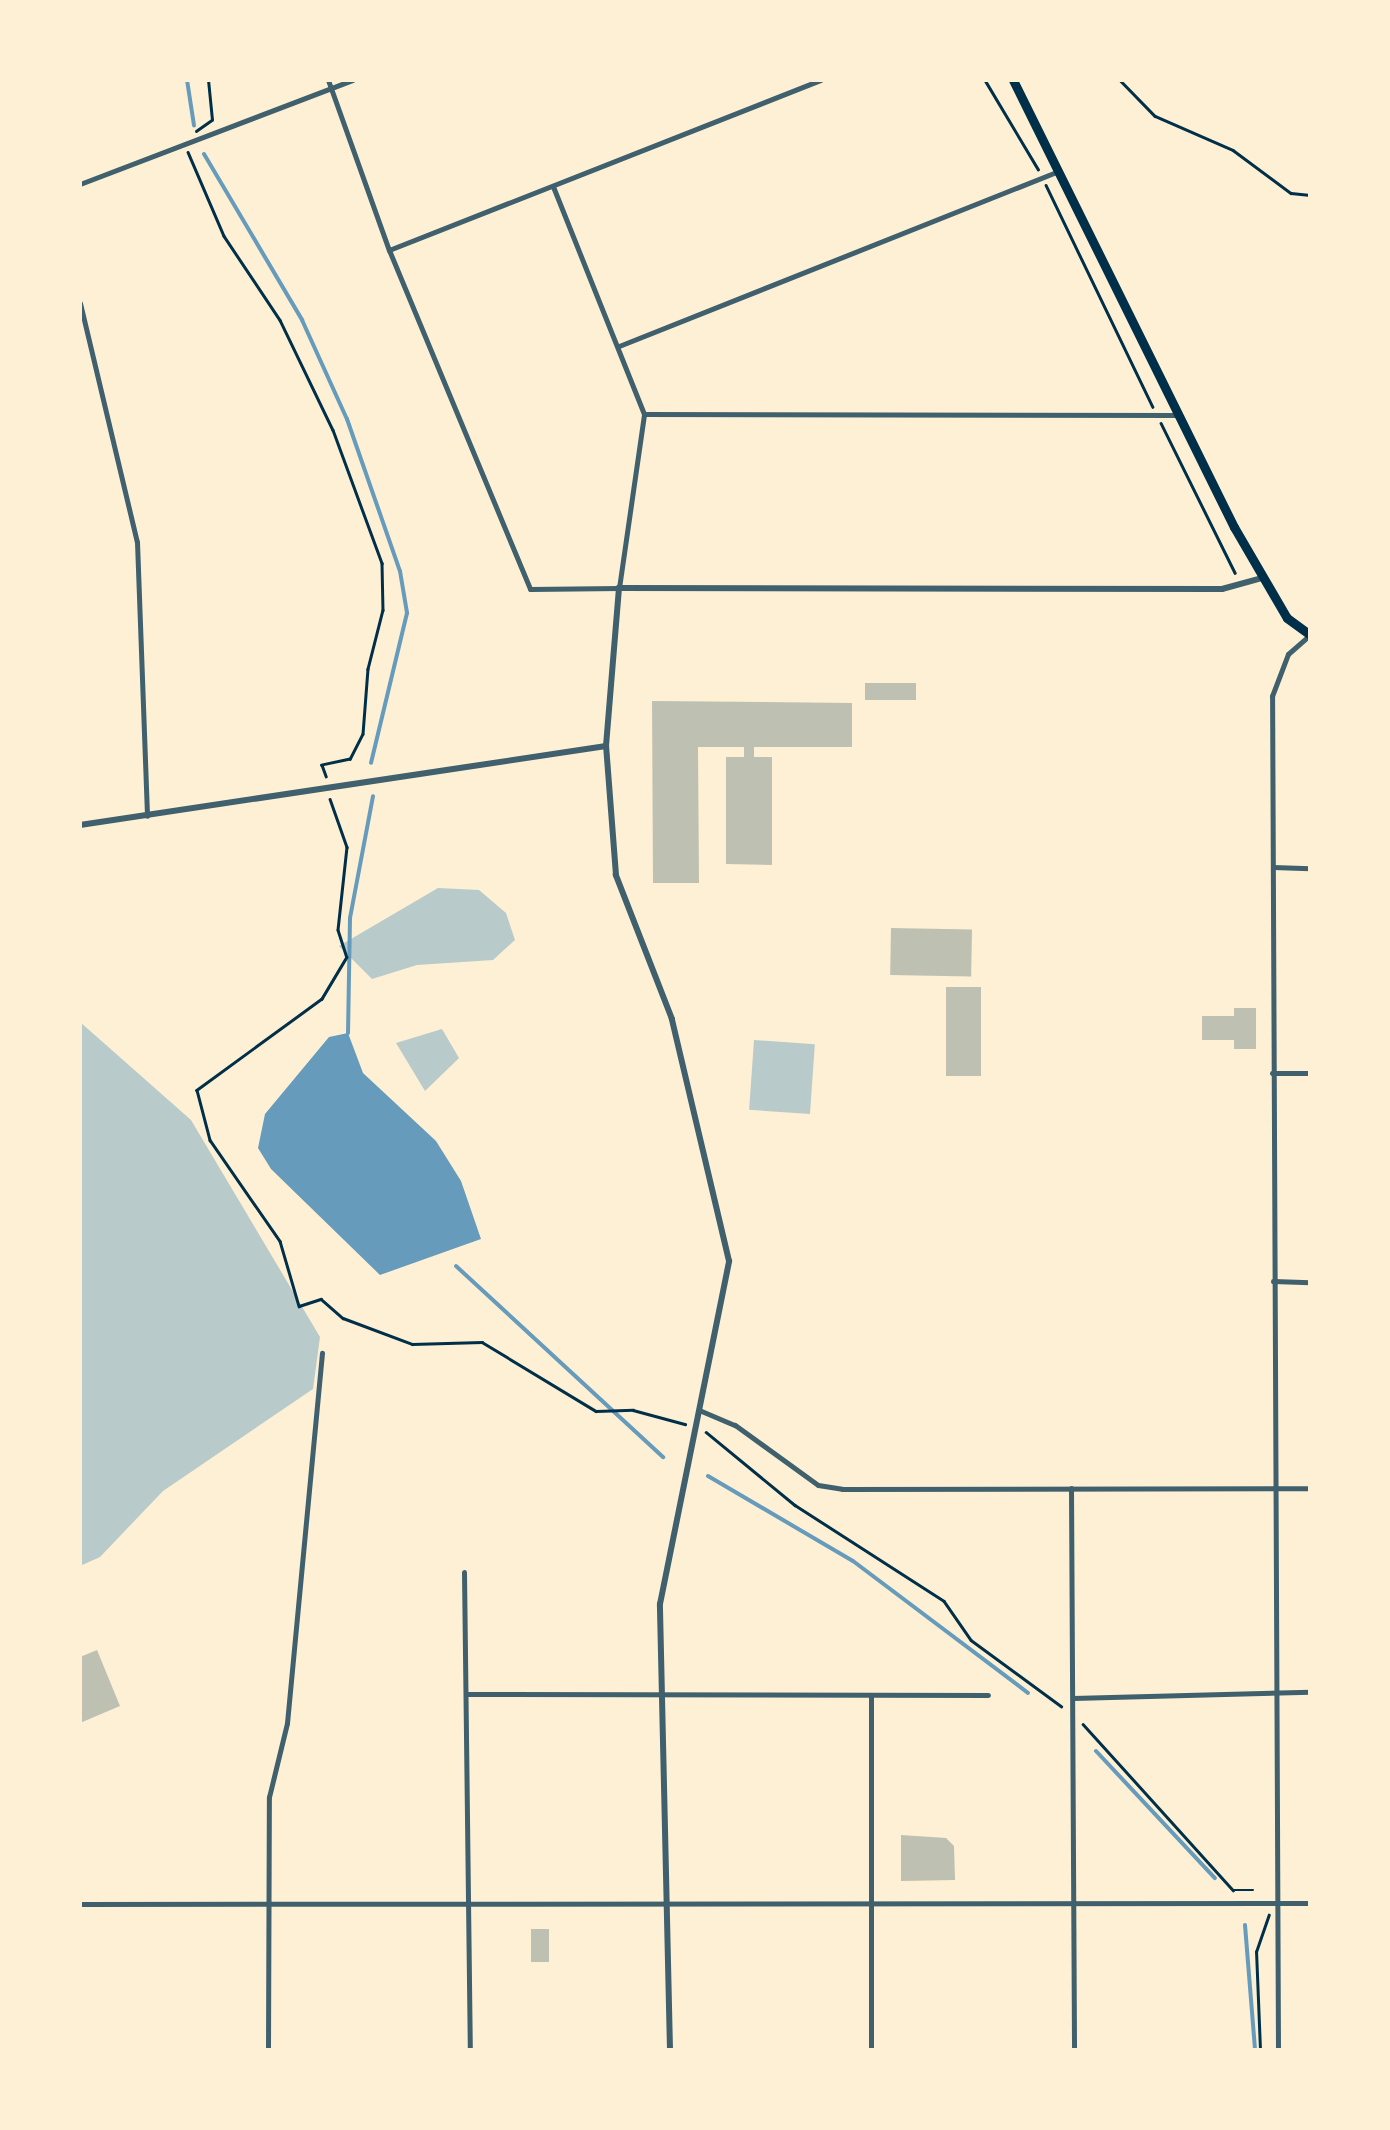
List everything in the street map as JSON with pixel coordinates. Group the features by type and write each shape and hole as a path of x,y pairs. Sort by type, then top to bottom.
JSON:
{"main road":[{"path":"1013,80 1062,170 1262,578 1288,618 1310,635"}],"street":[{"path":"328,80 389,250 530,589 1222,589 1262,578"},
{"path":"80,185 352,80"},
{"path":"389,250 821,80"},
{"path":"618,346 1062,170"},
{"path":"553,187 644,414 619,588 606,746 616,876 672,1019 726,1231 720,1317 696,1409 660,1604 666,1694 670,2050"},
{"path":"80,302 137,542 147,816"},
{"path":"644,414 1180,416"},
{"path":"1278,2050 1272,696 1288,654 1310,635"},
{"path":"80,825 606,746"},
{"path":"1273,867 1310,868"},
{"path":"1272,1073 1310,1073"},
{"path":"1273,1281 1310,1282"},
{"path":"268,2050 268,1797 288,1723 322,1353"},
{"path":"696,1409 735,1425 818,1485 1310,1488"},
{"path":"1071,1488 1074,2050"},
{"path":"464,1572 470,2050"},
{"path":"1072,1698 1310,1692"},
{"path":"466,1694 988,1695"},
{"path":"871,1696 871,2050"},
{"path":"80,1904 269,1900 670,1905 1310,1903"}],"path":[{"path":"198,126 212,120 208,80"},
{"path":"985,80 1036,166"},
{"path":"1120,80 1155,116 1232,150 1291,192 1310,195"},
{"path":"187,157 334,430 382,563 383,610 368,669 363,734 350,759 322,765 326,774"},
{"path":"1049,190 1148,398"},
{"path":"1166,433 1234,571"},
{"path":"330,802 348,848 338,930 348,956 322,999 197,1090 210,1140 280,1241 300,1306 321,1299 343,1318 412,1344 482,1342 596,1411 633,1410 681,1423"},
{"path":"707,1432 795,1504 944,1601 978,1647 1062,1706"},
{"path":"1085,1726 1234,1890 1253,1890"},
{"path":"1260,2050 1256,1952 1269,1915"}],"shaded area":[{"path":"438,888 479,890 506,913 515,940 493,960 417,965 372,979 339,946"},
{"path":"80,1022 191,1120 320,1337 313,1389 163,1491 100,1557 80,1566"},
{"path":"442,1029 459,1058 425,1091 396,1043"},
{"path":"754,1040 815,1044 810,1114 749,1110"}],"water":[{"path":"348,1033 363,1073 436,1141 461,1181 481,1239 380,1275 271,1169 258,1148 265,1114 329,1037"}],"building":[{"path":"865,683 916,683 916,700 865,700"},
{"path":"652,701 852,703 852,747 754,747 754,757 772,757 772,865 726,864 726,757 744,757 744,747 698,747 699,883 653,883"},
{"path":"891,928 972,929 971,976 890,975"},
{"path":"946,987 981,987 981,1076 946,1076"},
{"path":"1234,1008 1256,1008 1256,1049 1234,1049 1234,1040 1202,1040 1202,1016 1234,1016"},
{"path":"97,1650 120,1706 80,1723 80,1657"},
{"path":"901,1835 946,1838 954,1846 955,1880 901,1881"},
{"path":"531,1929 549,1929 549,1962 531,1962"}],"waterway":[{"path":"187,80 194,125"},
{"path":"204,154 302,320 347,419 400,571 407,613 371,763"},
{"path":"348,1033 350,918 373,796"},
{"path":"456,1266 663,1457"},
{"path":"708,1476 853,1561 1028,1693"},
{"path":"1096,1751 1215,1878"},
{"path":"1245,1925 1255,2050"}]}
